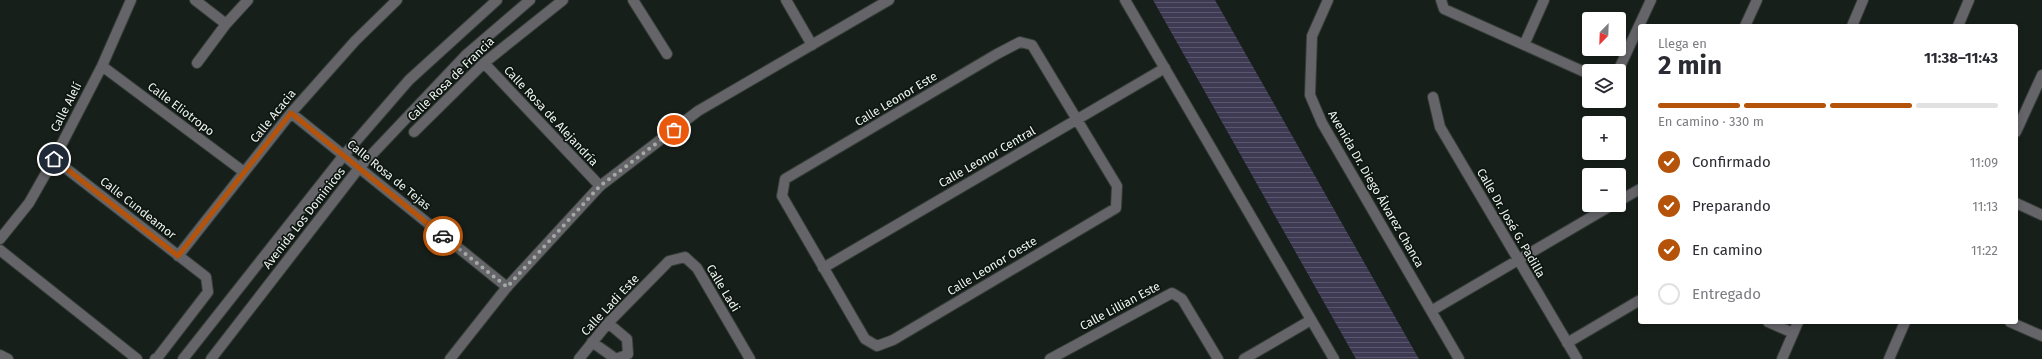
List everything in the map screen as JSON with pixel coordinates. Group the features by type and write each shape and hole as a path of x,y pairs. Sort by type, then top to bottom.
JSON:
{"street":[{"name":"Calle Alelí","path":"0,239 29,203 54,159 102,66 131,0"},
{"path":"195,0 226,24"},
{"path":"197,63 226,24 248,0"},
{"name":"Calle Acacia","path":"178,256 291,113 355,41 397,0"},
{"name":"Avenida Los Dominicos","path":"183,359 344,155 409,80 497,0"},
{"name":"Avenida Los Dominicos","path":"211,359 360,168 467,54 530,0"},
{"name":"Calle Rosa de Francia","path":"414,132 484,63 563,0"},
{"path":"633,0 668,54"},
{"path":"786,0 812,45"},
{"path":"450,359 507,287 600,186 698,111 889,0"},
{"path":"1125,0 1334,359"},
{"name":"Avenida Dr. Diego Álvarez Chanca","path":"1328,0 1312,36 1310,95 1322,123 1459,359"},
{"path":"1441,0 1444,9 1582,71"},
{"path":"1524,45 1544,0"},
{"path":"1640,24 1651,0"},
{"path":"1746,24 1757,0"},
{"path":"1853,24 1863,0"},
{"path":"1959,24 1969,0"},
{"path":"1621,64 1638,28"},
{"name":"Calle Leonor Este","path":"823,268 782,196 785,179 990,58 1020,42 1032,45 1078,119"},
{"name":"Calle Rosa de Alejandría","path":"484,63 600,186"},
{"name":"Calle Eliotropo","path":"102,66 244,172"},
{"name":"Calle Leonor Central","path":"823,268 1164,68"},
{"path":"2018,128 2042,75"},
{"name":"Calle Dr. José G. Padilla","path":"1433,97 1440,127 1566,343 1577,359"},
{"name":"Calle Rosa de Tejas","path":"291,113 507,287"},
{"name":"Calle Leonor Oeste","path":"823,268 865,339 877,346 893,340 1116,208 1117,186 1078,119"},
{"name":"Calle Cundeamor","path":"54,159 206,277 208,292 158,357 154,359"},
{"path":"1626,197 1638,190"},
{"path":"2018,204 2042,215"},
{"path":"1431,311 1600,212"},
{"path":"0,250 136,359"},
{"name":"Calle Ladi","path":"661,269 669,261 685,257 697,268 750,359"},
{"name":"Calle Ladi Este","path":"579,359 608,323 661,269"},
{"name":"Calle Lillian Este","path":"1050,359 1172,293 1182,299 1218,359"},
{"path":"1566,343 1638,301"},
{"path":"1244,359 1311,320"},
{"path":"592,342 616,359 628,354 627,339 608,323"},
{"path":"1773,324 1793,333"},
{"path":"1782,359 1797,324"},
{"path":"1888,359 1904,324"},
{"path":"2015,324 2042,336"},
{"path":"0,355 8,359"}],"shaded area":[{"path":"1153,0 1215,0 1419,359 1356,359"}],"way so far":[{"path":"443,236 507,287 600,186 674,130"}],"route":[{"path":"54,159 178,256 291,113 443,236"}]}
